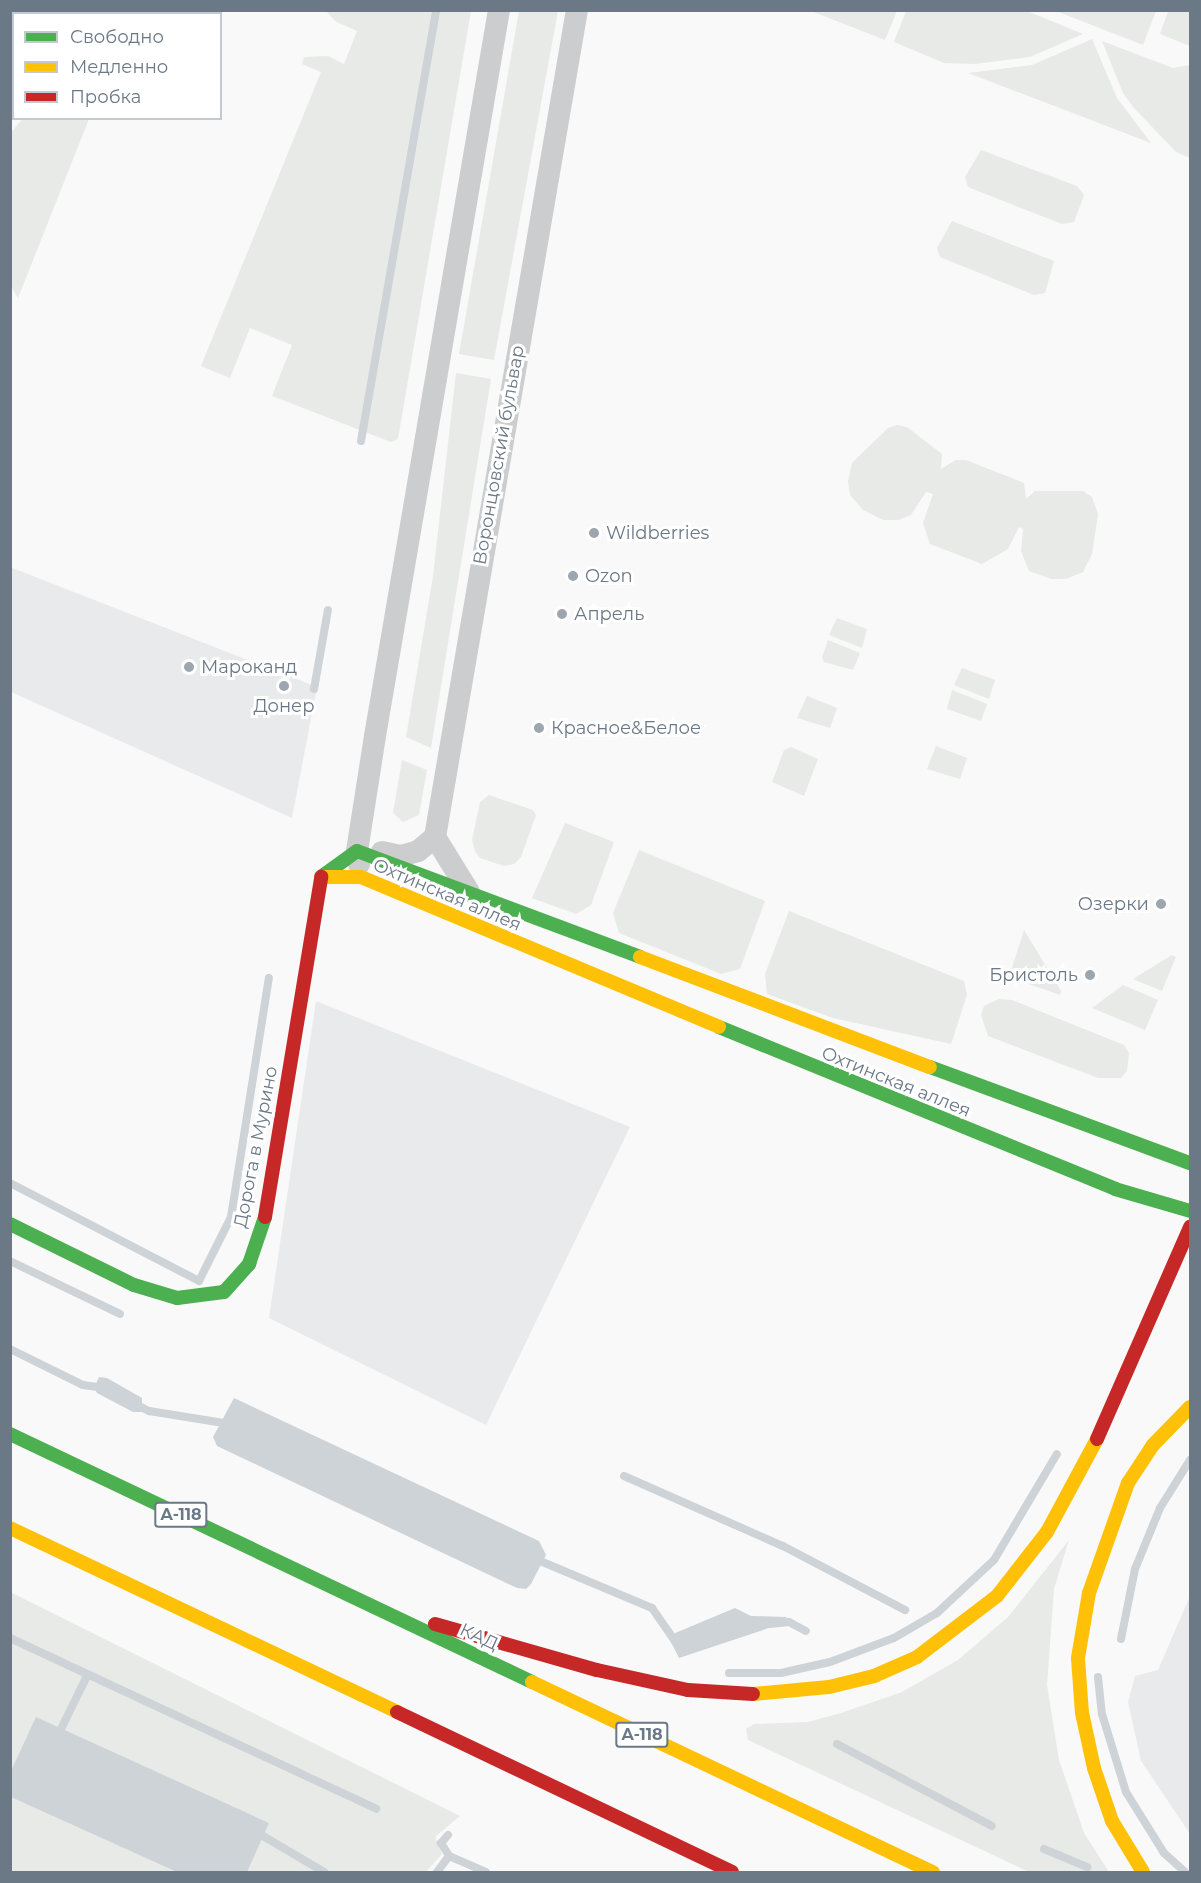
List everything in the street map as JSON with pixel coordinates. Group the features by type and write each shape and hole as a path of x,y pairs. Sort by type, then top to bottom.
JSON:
{"main road":[{"name":"Охтинская аллея","path":"321,877 357,851 469,892 742,999 1191,1163"},
{"name":"Охтинская аллея","path":"321,877 361,877 952,1125 1115,1189 1191,1210"},
{"name":"Дорога в Мурино","path":"10,1224 144,1288 177,1298 224,1292 249,1264 265,1217 321,877"},
{"path":"351,1597 510,1648 688,1690 789,1693 885,1671 917,1657 997,1596 1047,1532 1107,1420 1191,1227"},
{"path":"1143,1872 1112,1821 1094,1768 1082,1713 1078,1659 1089,1593 1128,1483 1153,1445 1191,1407"},
{"name":"КАД","path":"10,1434 933,1872"},
{"path":"10,1528 732,1872"}],"street":[{"path":"361,877 357,851 364,825 375,736 499,10"},
{"name":"Воронцовский бульвар","path":"435,837 577,10"},
{"path":"364,825 369,842 383,853 401,856 418,851 435,837 469,892"}],"shaded area":[{"path":"11,10 97,11 12,12 11,117"},
{"path":"326,11 471,11 398,439 391,442 272,396 292,345 250,328 230,378 201,366 321,72 302,64 304,57 328,56 344,64 357,31 335,21"},
{"path":"519,11 558,11 494,360 459,354"},
{"path":"811,11 897,11 885,40"},
{"path":"906,11 1027,11 1083,34 1030,57 974,64 944,63 894,42"},
{"path":"1056,11 1156,11 1143,45"},
{"path":"1168,11 1190,11 1190,46 1160,34"},
{"path":"1092,39 1117,98 1151,143 968,73 1032,65"},
{"path":"1102,41 1173,68 1190,65 1190,158 1176,152 1134,108 1123,93"},
{"path":"21,120 89,120 18,298 10,284 10,134"},
{"path":"981,150 1077,186 1084,195 1074,222 1062,224 968,187 965,177"},
{"path":"952,221 1054,261 1045,293 1034,295 940,257 937,248"},
{"path":"456,373 491,379 431,748 406,737 433,576"},
{"path":"897,425 907,427 942,454 941,469 956,460 966,460 1024,483 1026,499 1035,491 1083,491 1092,497 1098,514 1092,554 1083,572 1066,579 1051,579 1029,571 1021,551 1023,529 1019,527 1008,549 982,564 930,544 923,523 933,494 926,492 911,515 898,520 883,520 863,510 850,495 848,481 852,463 888,428"},
{"path":"10,567 317,687 292,818 11,692"},
{"path":"837,618 867,629 862,648 829,635"},
{"path":"828,640 860,653 853,670 824,662 822,657"},
{"path":"962,668 995,680 989,699 954,685"},
{"path":"952,690 987,704 981,721 947,709"},
{"path":"807,696 837,708 830,728 797,718"},
{"path":"936,746 967,758 960,779 927,769"},
{"path":"791,747 818,759 804,796 772,782 784,750"},
{"path":"402,760 427,770 419,815 403,822 393,813"},
{"path":"489,795 533,810 536,815 521,857 514,864 504,866 480,858 475,851 472,840 480,802"},
{"path":"565,823 614,842 591,905 576,914 532,898"},
{"path":"639,850 765,901 740,969 721,974 619,933 613,913"},
{"path":"789,911 964,981 967,995 951,1044 833,1018 767,994 765,974"},
{"path":"1024,930 1061,991 1060,995 1009,977"},
{"path":"1172,955 1176,957 1162,991 1133,979"},
{"path":"1123,985 1158,1000 1145,1030 1092,1008"},
{"path":"999,999 1012,1000 1124,1045 1129,1053 1127,1071 1121,1078 1098,1078 988,1036 981,1015 984,1006"},
{"path":"316,1001 630,1127 486,1425 269,1318"},
{"path":"99,1377 107,1378 142,1398 142,1412 133,1412 97,1393 94,1388"},
{"path":"234,1398 539,1541 546,1555 531,1584 526,1589 517,1588 217,1446 213,1437"},
{"path":"1069,1540 1054,1589 1047,1685 1059,1760 1084,1833 1109,1872 1029,1872 748,1740 746,1729 754,1724 808,1722 841,1713 902,1692 958,1660 1008,1617"},
{"path":"10,1592 460,1816 435,1837 442,1854 426,1872 11,1872"},
{"path":"1190,1596 1190,1834 1141,1761 1128,1702 1135,1676 1158,1670"},
{"path":"735,1608 751,1616 787,1617 778,1625 679,1658 668,1636"},
{"path":"36,1717 269,1823 247,1872 177,1872 11,1797 11,1771"}],"waterway":[{"path":"361,441 436,10"},
{"path":"314,689 328,610"},
{"path":"10,1183 199,1281 231,1217 269,978"},
{"path":"10,1261 120,1314"},
{"path":"10,1349 83,1385 105,1388"},
{"path":"135,1404 149,1411 230,1424"},
{"path":"729,1673 781,1673 830,1662 894,1638 937,1613 994,1560 1057,1454"},
{"path":"1121,1639 1135,1569 1160,1508 1190,1460"},
{"path":"624,1476 783,1546 905,1610"},
{"path":"533,1558 652,1608 677,1644"},
{"path":"770,1624 789,1622 806,1631"},
{"path":"10,1638 376,1809"},
{"path":"61,1729 88,1674"},
{"path":"1098,1677 1102,1714 1126,1792 1164,1853 1185,1872"},
{"path":"837,1744 992,1826"},
{"path":"448,1835 441,1843 449,1856"},
{"path":"263,1836 324,1872"},
{"path":"1044,1849 1087,1867"},
{"path":"437,1872 449,1856 486,1872"}],"traffic: fast":[{"path":"321,877 357,851 640,957"},
{"path":"719,1027 1115,1189 1190,1211"},
{"path":"930,1067 1190,1163"},
{"path":"10,1224 134,1285 177,1298 224,1292 249,1264 265,1217"},
{"path":"10,1434 532,1682"}],"traffic: slow":[{"path":"321,877 361,877 719,1027"},
{"path":"640,957 930,1067"},
{"path":"1143,1872 1112,1821 1094,1768 1082,1713 1078,1658 1089,1593 1128,1483 1153,1445 1190,1407"},
{"path":"753,1694 829,1687 874,1676 917,1657 997,1596 1047,1532 1097,1439"},
{"path":"10,1528 397,1712"},
{"path":"532,1682 933,1872"}],"traffic: jam":[{"path":"265,1217 321,877"},
{"path":"1097,1439 1190,1227"},
{"path":"435,1624 597,1670 688,1690 753,1694"},
{"path":"397,1712 732,1872"}],"place":[{"name":"Wildberries","path":"594,533"},
{"name":"Ozon","path":"573,576"},
{"name":"Апрель","path":"562,614"},
{"name":"Мароканд","path":"189,667"},
{"name":"Донер","path":"284,686"},
{"name":"Красное&Белое","path":"539,728"},
{"name":"Озерки","path":"1161,904"},
{"name":"Бристоль","path":"1090,975"}]}
